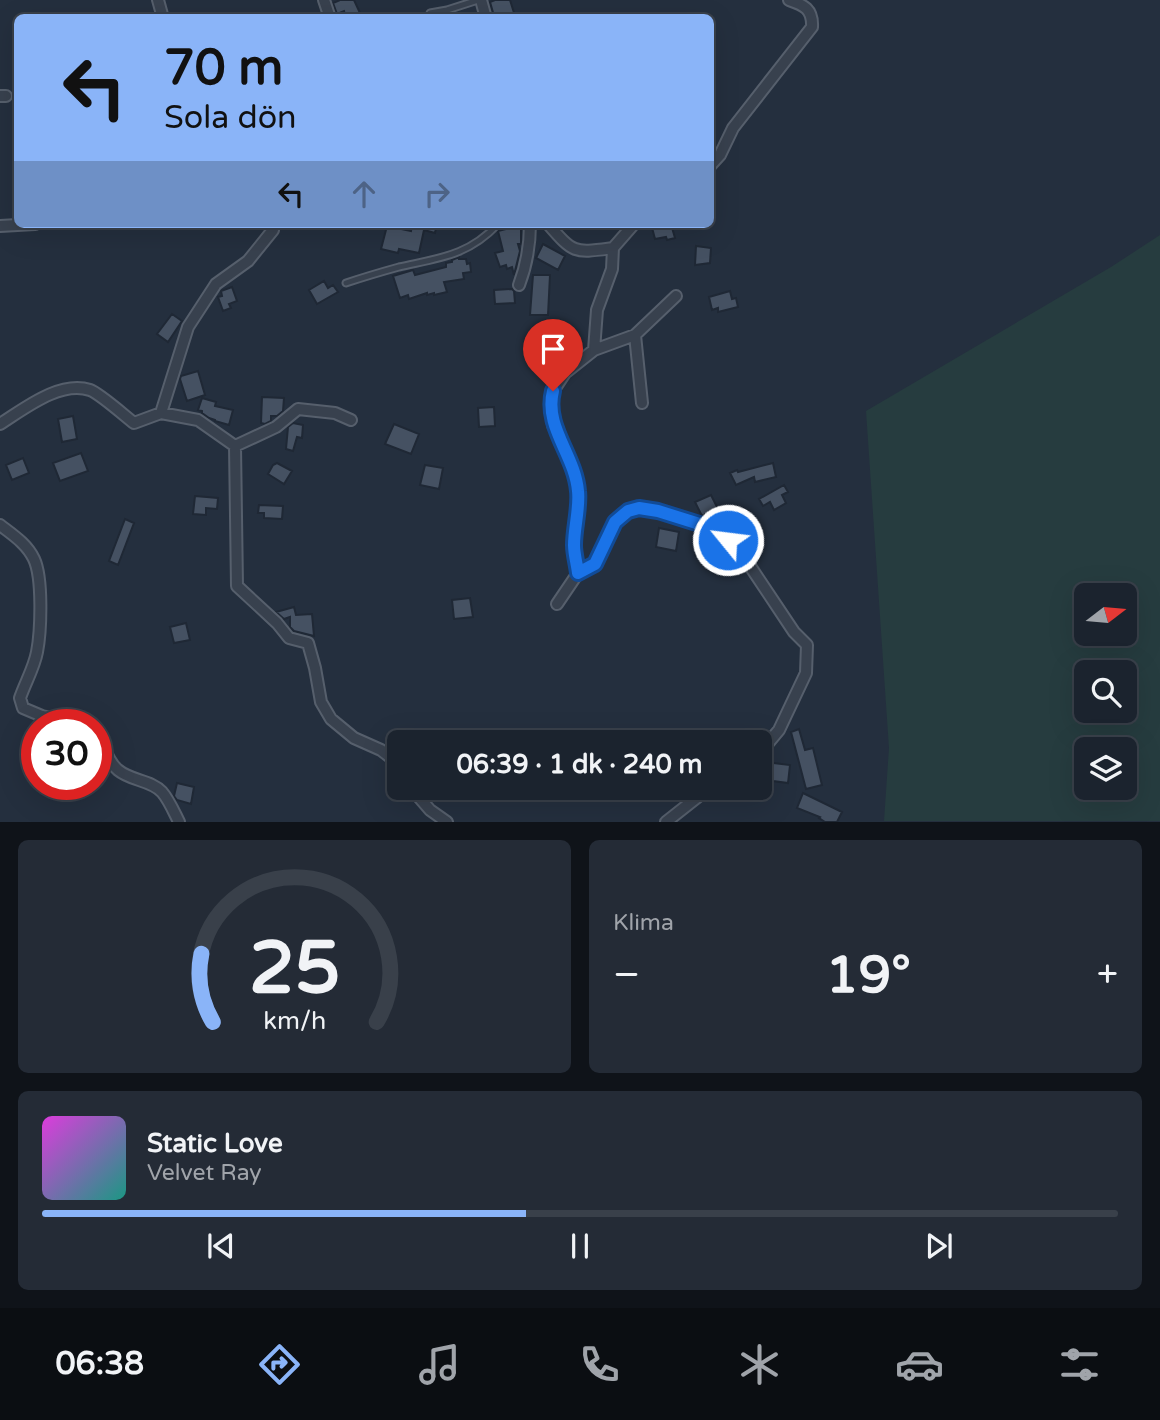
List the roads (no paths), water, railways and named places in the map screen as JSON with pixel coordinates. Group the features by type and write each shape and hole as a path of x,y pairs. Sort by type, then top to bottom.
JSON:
{"street":[{"path":"714,162 733,128 812,27 809,10 804,5 789,0"},
{"path":"161,413 188,327 216,284 248,261 273,228"},
{"path":"519,285 527,264 530,228"},
{"path":"551,228 569,247 583,252 613,248"},
{"path":"594,349 597,310 612,269 613,248 630,228"},
{"path":"578,573 574,549 579,491 571,461 553,425 550,403 553,391 565,373 594,349 635,335 676,296"},
{"path":"635,335 642,404"},
{"path":"0,424 47,396 67,388 91,390 134,424 161,413 198,421 235,446"},
{"path":"235,446 276,428 298,409 335,413 351,420"},
{"path":"235,446 237,586 277,623 289,638 308,643 321,702 331,719 354,738 387,755"},
{"path":"557,604 578,573 595,564 615,522 628,511 639,508 658,511 709,527 728,540 746,560 794,632 807,645 806,673 779,730 772,738"},
{"path":"0,525 24,543 35,561 38,576 40,617 37,654 20,698 25,709"},
{"path":"112,764 117,770 162,792 179,821"},
{"path":"421,800 430,810 447,821"},
{"path":"666,821 693,800"}],"lane":[{"path":"430,13 480,0"},
{"path":"346,283 395,268 450,256 477,243 494,228"}]}
